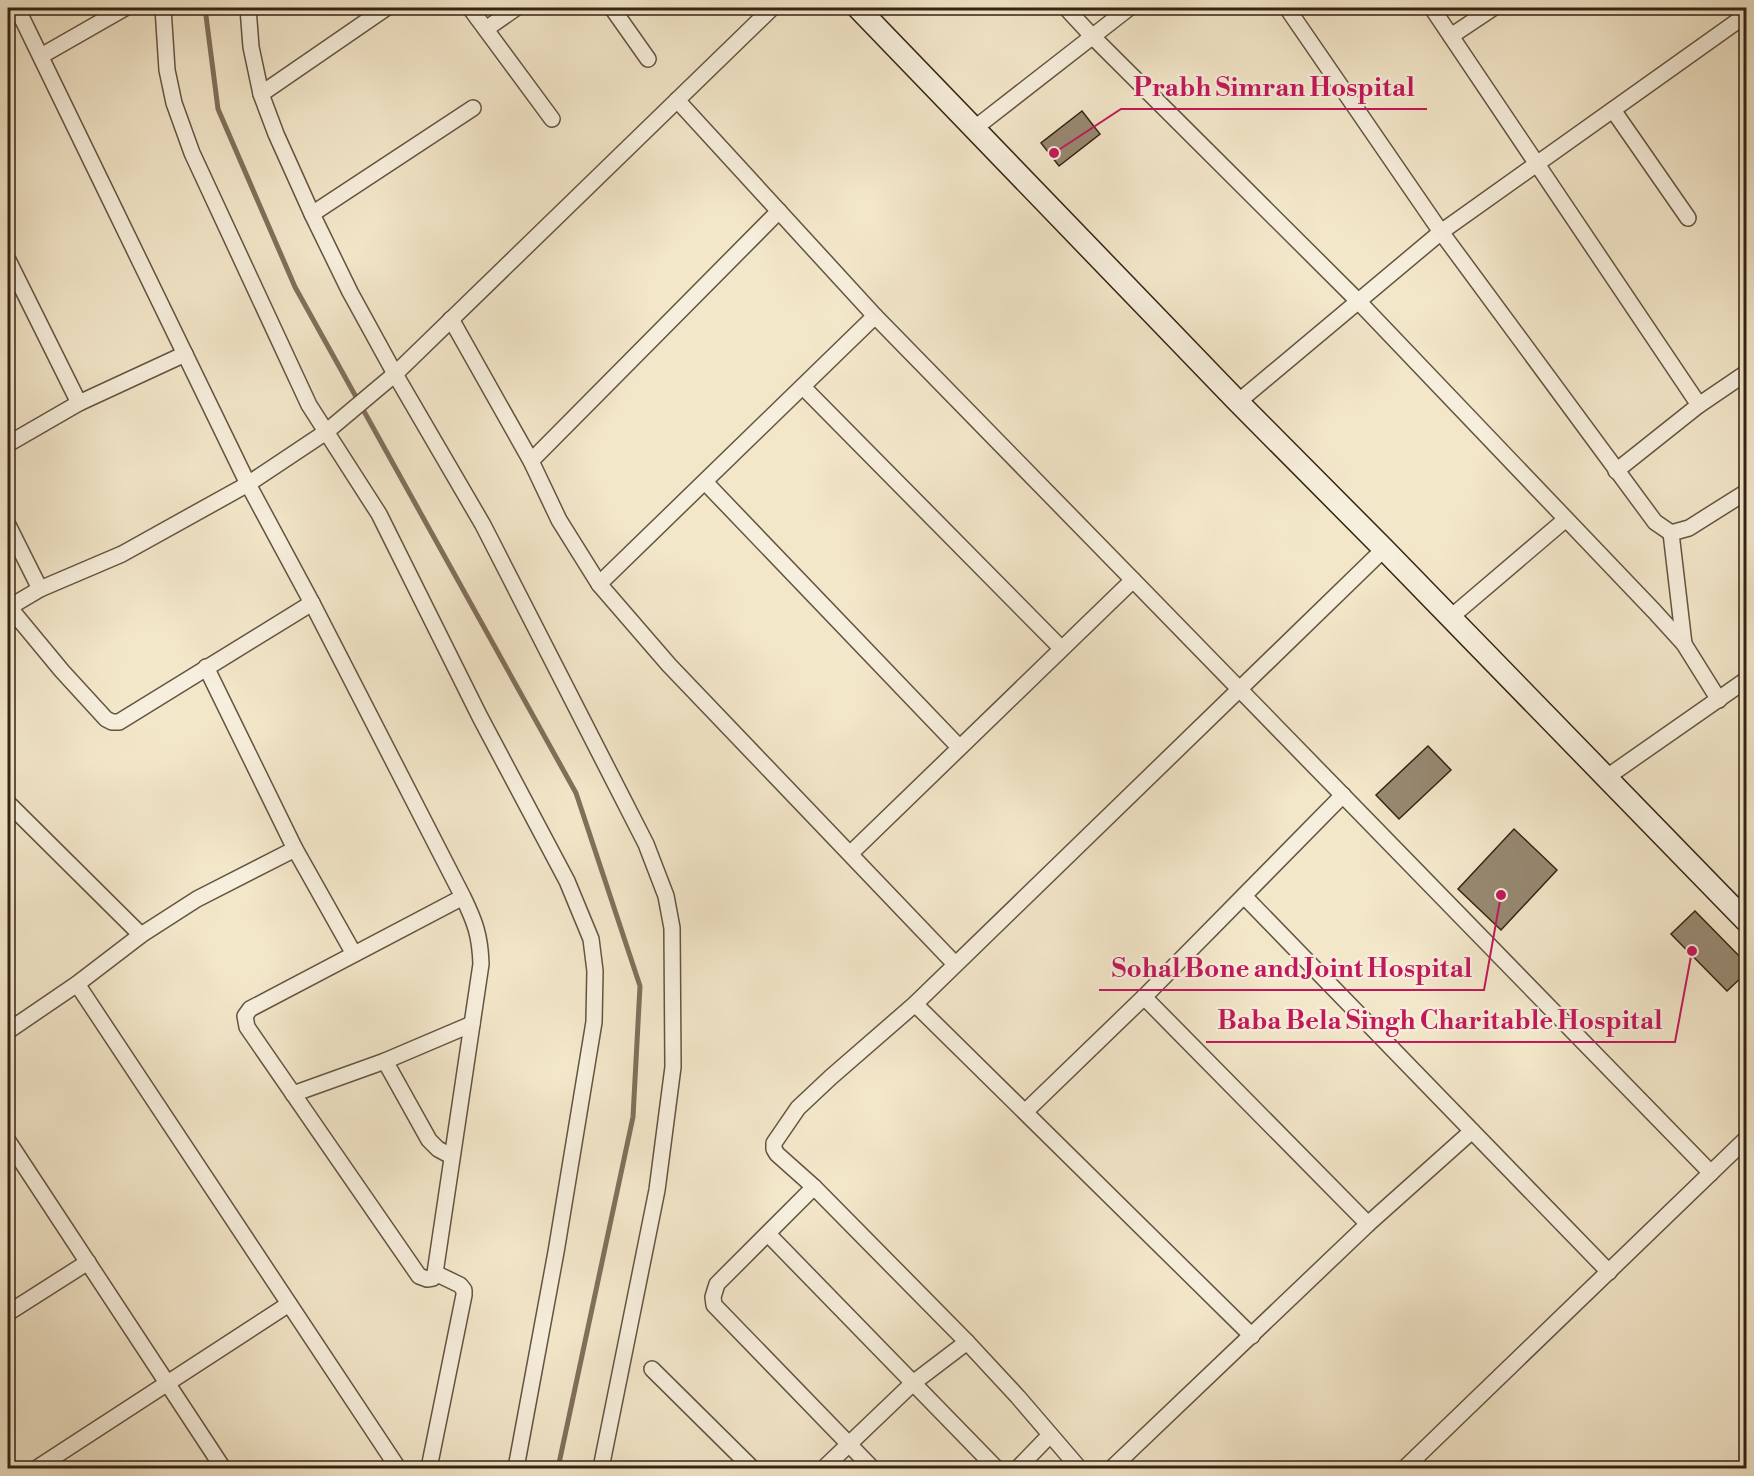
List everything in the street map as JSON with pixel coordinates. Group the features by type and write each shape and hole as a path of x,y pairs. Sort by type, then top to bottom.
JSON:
{"main road":[{"path":"858,8 1238,402 1451,617 1746,921"}],"street":[{"path":"18,8 248,484 312,603 463,897 474,920 480,939 481,964 435,1273 432,1279 425,1279 419,1275 245,1022 246,1012 250,1009 463,897"},
{"path":"41,56 124,8"},
{"path":"163,8 167,70 174,102 192,153 286,358 309,405 329,429 379,514 475,707 567,881 591,939 595,971 594,1022 556,1252 516,1468"},
{"path":"248,8 251,47 261,94 276,134 312,214 391,377 483,525 646,844 666,896 672,928 674,1067 657,1190 601,1468"},
{"path":"261,94 386,8"},
{"path":"470,8 552,119"},
{"path":"486,28 516,8"},
{"path":"612,8 648,59"},
{"path":"312,603 206,667 127,719 112,722 106,719 62,671 8,607 40,589 122,554 248,484 329,429 391,377 772,8"},
{"path":"1066,8 1358,301 1684,644 1719,700"},
{"path":"975,128 1129,8"},
{"path":"1287,8 1442,232 1616,471 1655,522 1671,533 1684,644"},
{"path":"1432,8 1699,405"},
{"path":"1451,36 1493,8"},
{"path":"1238,402 1442,232 1742,17"},
{"path":"677,100 875,316 1711,1173"},
{"path":"312,214 473,108"},
{"path":"1613,110 1688,218"},
{"path":"531,461 779,211"},
{"path":"8,260 79,403"},
{"path":"599,584 875,316"},
{"path":"451,319 531,461 559,520 599,584 669,665 955,964"},
{"path":"8,444 79,403 185,354"},
{"path":"1616,471 1699,405 1746,373"},
{"path":"802,387 1061,648"},
{"path":"705,482 959,747"},
{"path":"1671,533 1689,528 1746,492"},
{"path":"1451,617 1566,519"},
{"path":"8,525 40,589"},
{"path":"1079,1468 967,1342 814,1187 777,1154 774,1149 776,1137 798,1108 915,1004 1384,549"},
{"path":"851,854 1133,580"},
{"path":"206,667 295,849 354,954"},
{"path":"1606,777 1746,680"},
{"path":"1026,1111 1144,996 1343,795"},
{"path":"8,803 141,935"},
{"path":"8,1031 77,984 141,935 197,899 295,849"},
{"path":"1244,896 1609,1272"},
{"path":"77,984 398,1468"},
{"path":"1144,996 1368,1224"},
{"path":"915,1004 1252,1336"},
{"path":"293,1094 385,1061 472,1024"},
{"path":"385,1061 429,1140 438,1149 451,1156"},
{"path":"1112,1468 1368,1224 1472,1131"},
{"path":"1406,1468 1746,1139"},
{"path":"8,1141 223,1468"},
{"path":"814,1187 717,1284 712,1297 714,1305 872,1468"},
{"path":"768,1234 996,1468"},
{"path":"8,1313 87,1262"},
{"path":"429,1468 464,1295 464,1290 460,1285 435,1273"},
{"path":"37,1468 289,1304"},
{"path":"824,1468 913,1383 967,1342"},
{"path":"652,1370 752,1468"},
{"path":"1018,1468 1050,1436"}],"building":[{"path":"1082,111 1100,134 1059,166 1041,143"},
{"path":"1428,746 1451,770 1399,819 1376,795"},
{"path":"1514,829 1557,870 1501,930 1458,889"},
{"path":"1695,911 1746,963 1746,973 1727,991 1671,934"}],"waterway":[{"path":"205,8 218,109 295,287 576,793 640,986 633,1117 558,1468"}],"place":[{"name":"Prabh Simran Hospital","path":"1054,153"},
{"name":"Sohal Bone and Joint Hospital","path":"1501,895"},
{"name":"Baba Bela Singh Charitable Hospital","path":"1692,951"}]}
